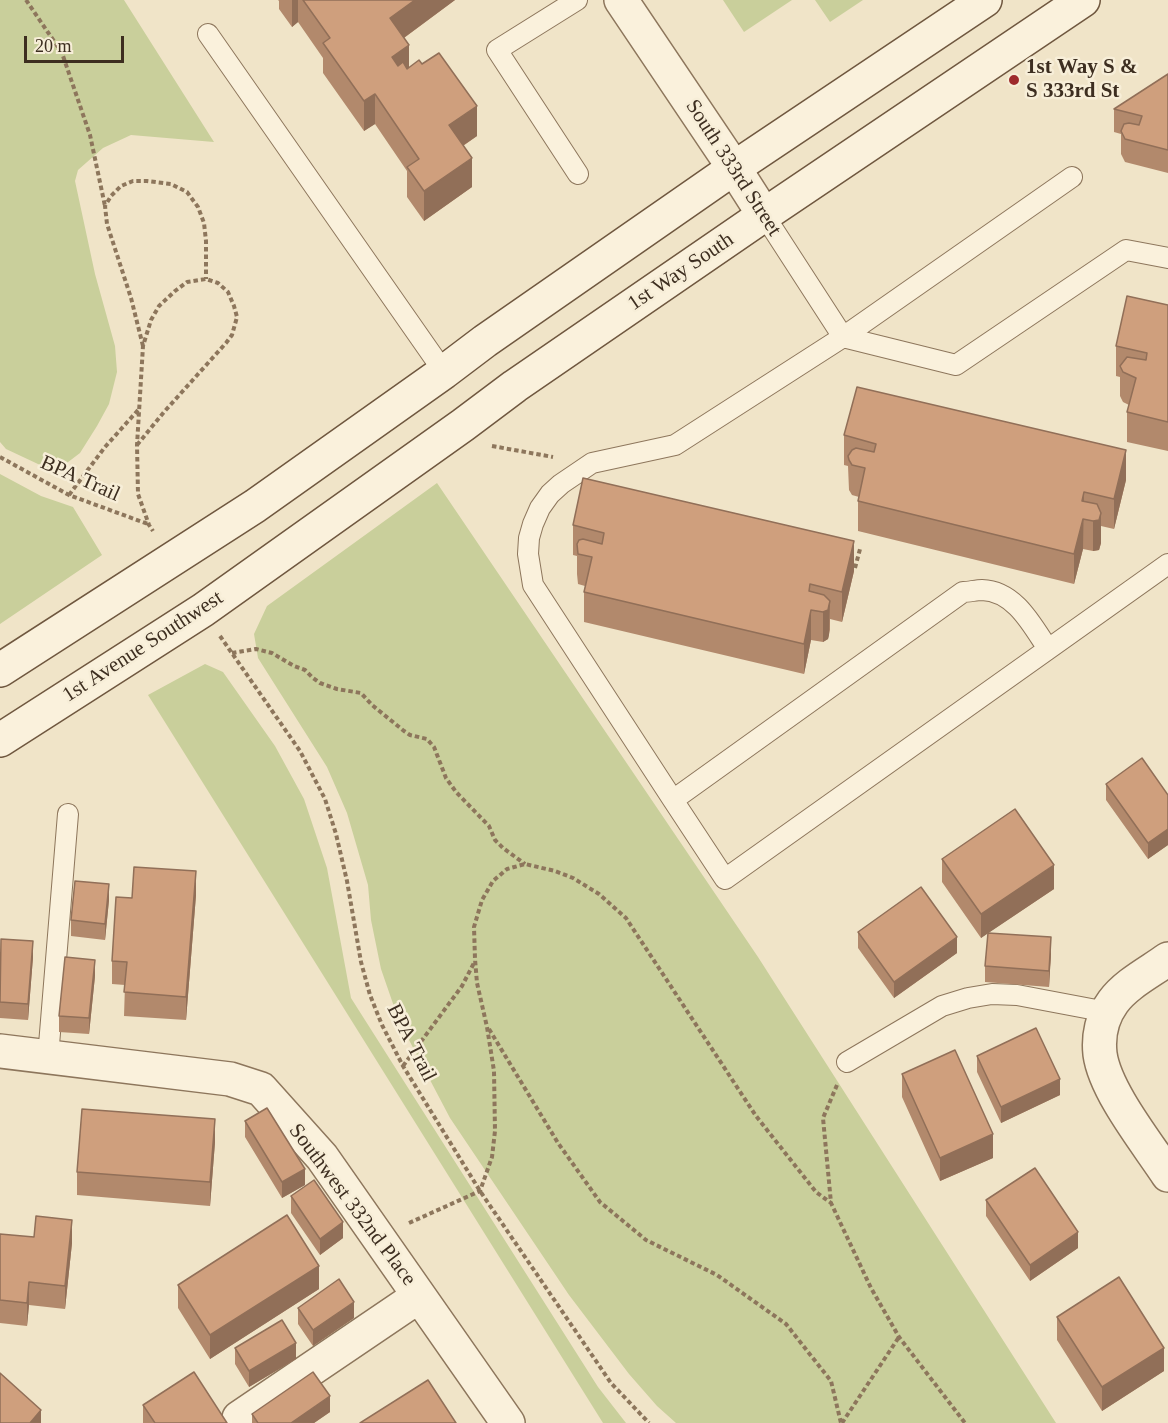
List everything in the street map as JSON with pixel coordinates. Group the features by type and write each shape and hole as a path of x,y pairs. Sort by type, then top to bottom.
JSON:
{"main road":[{"name":"South 333rd Street","path":"621,0 764,215"},
{"path":"0,670 255,506 485,341 734,168 985,0"},
{"name":"1st Way South","path":"285,552 524,380 1083,0"},
{"name":"1st Avenue Southwest","path":"0,740 203,610 285,552"},
{"path":"1168,960 1130,985 1114,1000 1104,1021 1100,1056 1106,1076 1122,1106 1168,1174"},
{"name":"Southwest 332nd Place","path":"0,1051 230,1079 261,1089 321,1157 508,1423"},
{"path":"239,1418 419,1296"}],"lane":[{"path":"577,0 497,51 578,174"},
{"path":"208,34 444,372"},
{"path":"1072,177 843,337 675,445 592,463 561,484 540,508 529,538 528,554 534,585 725,879 1168,564"},
{"name":"South 333rd Street","path":"764,215 843,337"},
{"path":"843,337 956,365 1126,250 1168,258"},
{"path":"673,800 963,592 983,590 1002,596 1015,604 1048,649"},
{"path":"48,1057 68,814"},
{"path":"847,1062 942,1006 992,994 1017,995 1104,1021"}],"path":[{"path":"26,0 62,53 90,135 107,224 131,298 143,346"},
{"path":"105,206 121,186 133,182 171,184 187,192 198,207 204,222 206,279"},
{"path":"206,279 218,283 228,292 237,317 232,335 137,445 143,346 151,320 159,306 187,282 206,279"},
{"path":"69,495 105,447 139,408"},
{"path":"463,425 487,445 592,463"},
{"name":"BPA Trail","path":"0,457 69,495 149,525 138,494 137,445"},
{"path":"855,568 860,549"},
{"name":"BPA Trail","path":"223,640 300,751 325,799 347,881 361,962 370,995 403,1066 480,1191 611,1383 649,1423"},
{"path":"232,654 256,649 272,653 305,670 320,682 337,689 360,693 404,731 410,735 427,739 434,747 446,778 456,792 489,826 495,840 503,848 525,864 573,878 599,894 626,918 756,1116 816,1192 831,1203"},
{"path":"378,1237 480,1191 492,1157 495,1131 494,1071 488,1027 477,983 474,927 482,900 493,881 507,869 525,864"},
{"path":"403,1066 462,986 476,959"},
{"path":"488,1027 558,1143 600,1202 646,1240 717,1275 786,1324 831,1381 842,1423"},
{"path":"847,1062 824,1118 831,1203 871,1288 899,1337 965,1423"},
{"path":"842,1423 899,1337"}],"green space":[{"path":"0,0 124,0 214,142 131,135 103,148 78,170 75,181 95,274 115,346 117,372 109,404 97,426 80,453 55,472 6,449 0,442"},
{"path":"723,0 792,0 744,32"},
{"path":"815,0 863,0 830,22"},
{"path":"0,474 41,496 73,507 102,555 0,624"},
{"path":"437,483 758,957 1056,1423 676,1423 657,1406 629,1374 569,1295 450,1118 399,1021 381,969 371,920 368,885 347,813 327,767 258,658 254,634 267,606"},
{"path":"205,664 223,672 275,746 304,799 327,868 351,998 598,1387 626,1423 603,1423 148,695"}],"building":[{"path":"303,0 415,0 390,18 409,45 392,57 398,66 403,62 407,69 419,60 422,64 439,53 477,106 449,125 472,158 424,191 407,167 419,159 375,94 364,101 323,43 330,38"},
{"path":"1168,74 1168,150 1125,139 1121,131 1124,124 1139,125 1142,116 1114,109"},
{"path":"1127,296 1168,305 1168,422 1127,412 1136,378 1123,372 1120,366 1127,357 1146,360 1147,353 1116,346"},
{"path":"857,387 1126,450 1114,499 1084,492 1082,501 1097,504 1101,513 1099,520 1083,519 1074,554 858,501 865,468 852,465 848,456 856,448 874,452 876,444 844,435"},
{"path":"583,478 854,541 842,592 810,584 809,591 824,595 830,601 828,610 823,612 811,610 804,644 584,592 592,557 578,554 577,544 583,539 602,544 604,533 573,525"},
{"path":"1142,758 1168,795 1168,829 1148,843 1106,784"},
{"path":"1015,809 1054,865 981,914 942,859"},
{"path":"134,867 196,871 186,997 124,992 127,962 112,961 116,897 132,898"},
{"path":"75,881 109,884 105,924 71,920"},
{"path":"921,887 957,937 894,982 858,932"},
{"path":"988,933 1051,937 1049,971 985,966"},
{"path":"1,939 33,941 28,1004 0,1002"},
{"path":"65,957 95,960 89,1018 59,1016"},
{"path":"1036,1028 1060,1079 1001,1107 977,1056"},
{"path":"955,1050 993,1134 940,1158 902,1074"},
{"path":"267,1108 305,1169 282,1182 245,1121"},
{"path":"82,1109 215,1119 210,1182 77,1172"},
{"path":"1035,1168 1078,1232 1030,1265 986,1200"},
{"path":"314,1180 343,1222 320,1239 291,1196"},
{"path":"287,1215 319,1266 210,1335 178,1285"},
{"path":"36,1216 72,1220 65,1286 29,1282 27,1303 0,1300 0,1234 34,1237"},
{"path":"1119,1277 1164,1348 1102,1387 1057,1317"},
{"path":"339,1279 354,1302 313,1330 298,1308"},
{"path":"282,1320 296,1343 249,1371 235,1348"},
{"path":"194,1372 227,1423 155,1423 143,1405"},
{"path":"313,1372 330,1396 291,1423 258,1423 252,1414"},
{"path":"0,1373 41,1410 30,1423 0,1423"},
{"path":"428,1380 456,1423 360,1423"}],"place":[{"name":"1st Way S & S 333rd St","path":"1014,80"}]}
